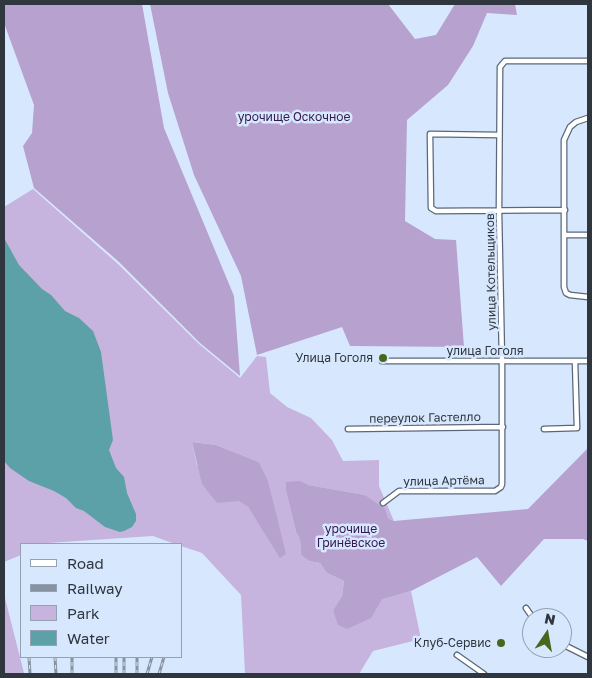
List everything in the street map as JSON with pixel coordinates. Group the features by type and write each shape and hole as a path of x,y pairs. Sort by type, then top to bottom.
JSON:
{"street":[{"name":"улица Котельщиков","path":"502,481 499,72 502,64 509,61 588,61"},
{"path":"588,118 576,122 570,127 564,140 564,290 570,295 588,297"},
{"path":"499,135 430,134 430,208 436,211 565,210"},
{"path":"565,235 588,235"},
{"path":"544,429 577,428 575,360"},
{"name":"улица Гоголя","path":"382,361 588,360"},
{"name":"переулок Гастелло","path":"348,429 502,427"},
{"name":"улица Артёма","path":"383,503 399,491 495,491 501,487 502,481"},
{"path":"572,649 588,658"},
{"path":"456,655 484,674"}],"green space":[{"path":"4,4 142,4 164,128 234,296 240,376 200,343 119,262 34,188 23,146 32,133 34,105 4,23"},
{"name":"урочище Оскочное","path":"150,4 388,4 415,39 436,35 455,4 515,4 517,15 487,13 473,46 448,85 407,120 405,221 435,239 456,240 464,347 350,346 342,327 257,355 241,276 194,175 168,93"},
{"path":"33,189 118,264 199,344 240,378 257,356 266,357 270,393 287,407 311,418 332,440 343,461 379,460 379,486 394,521 388,518 365,495 307,485 300,482 286,491 296,532 300,539 301,555 309,561 320,563 327,573 344,581 342,596 333,610 411,591 421,639 373,651 359,674 245,674 241,595 202,553 182,546 182,543 172,543 153,536 20,543 20,555 4,562 4,207","holes":["192,442 216,445 259,462 268,480 285,554 257,521 248,507 197,465"]},
{"path":"192,442 216,445 259,462 268,480 286,554 280,558 248,507 239,501 217,503 202,484"},
{"name":"урочище Гринёвское","path":"588,448 588,541 583,539 544,539 501,586 477,557 411,591 382,599 371,618 347,629 338,625 333,610 342,596 344,581 327,573 320,563 309,561 301,555 300,539 296,532 286,491 286,482 300,481 308,485 365,495 385,509 388,518 394,521 528,509"},
{"path":"4,594 25,674 4,674"}],"water":[{"path":"4,238 19,265 65,311 79,318 93,331 101,352 113,440 109,450 116,468 124,477 127,493 136,514 136,521 132,527 124,531 120,532 105,527 84,511 76,508 66,498 29,481 10,468 4,461"}],"railway":[{"path":"29,658 30,674"},
{"path":"55,658 56,674"},
{"path":"72,658 72,674"},
{"path":"116,658 116,674"},
{"path":"124,658 124,674"},
{"path":"137,658 137,674"},
{"path":"147,674 152,658"},
{"path":"159,674 164,658"}],"place":[{"name":"Улица Гоголя","path":"383,358"},
{"name":"Клуб-Сервис","path":"501,643"}]}
